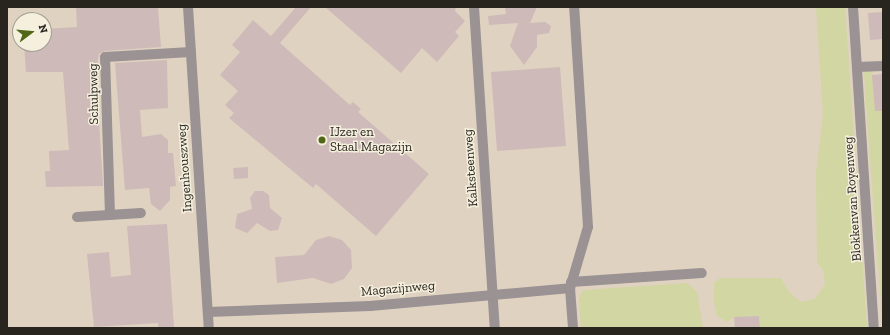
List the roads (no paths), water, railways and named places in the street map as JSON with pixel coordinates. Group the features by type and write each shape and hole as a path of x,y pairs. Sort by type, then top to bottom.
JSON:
{"street":[{"name":"Ingenhouszweg","path":"188,7 209,328"},
{"name":"Kalksteenweg","path":"474,7 494,328"},
{"path":"573,328 571,285 588,227 574,7"},
{"name":"Blokkenvan Royenweg","path":"852,7 874,328"},
{"name":"Schulpweg","path":"110,215 105,57 191,52"},
{"path":"857,67 883,66"},
{"path":"77,218 141,213"},
{"name":"Magazijnweg","path":"208,312 229,310 370,306 702,273"}],"place":[{"name":"IJzer en Staal Magazijn","path":"322,140"}]}
